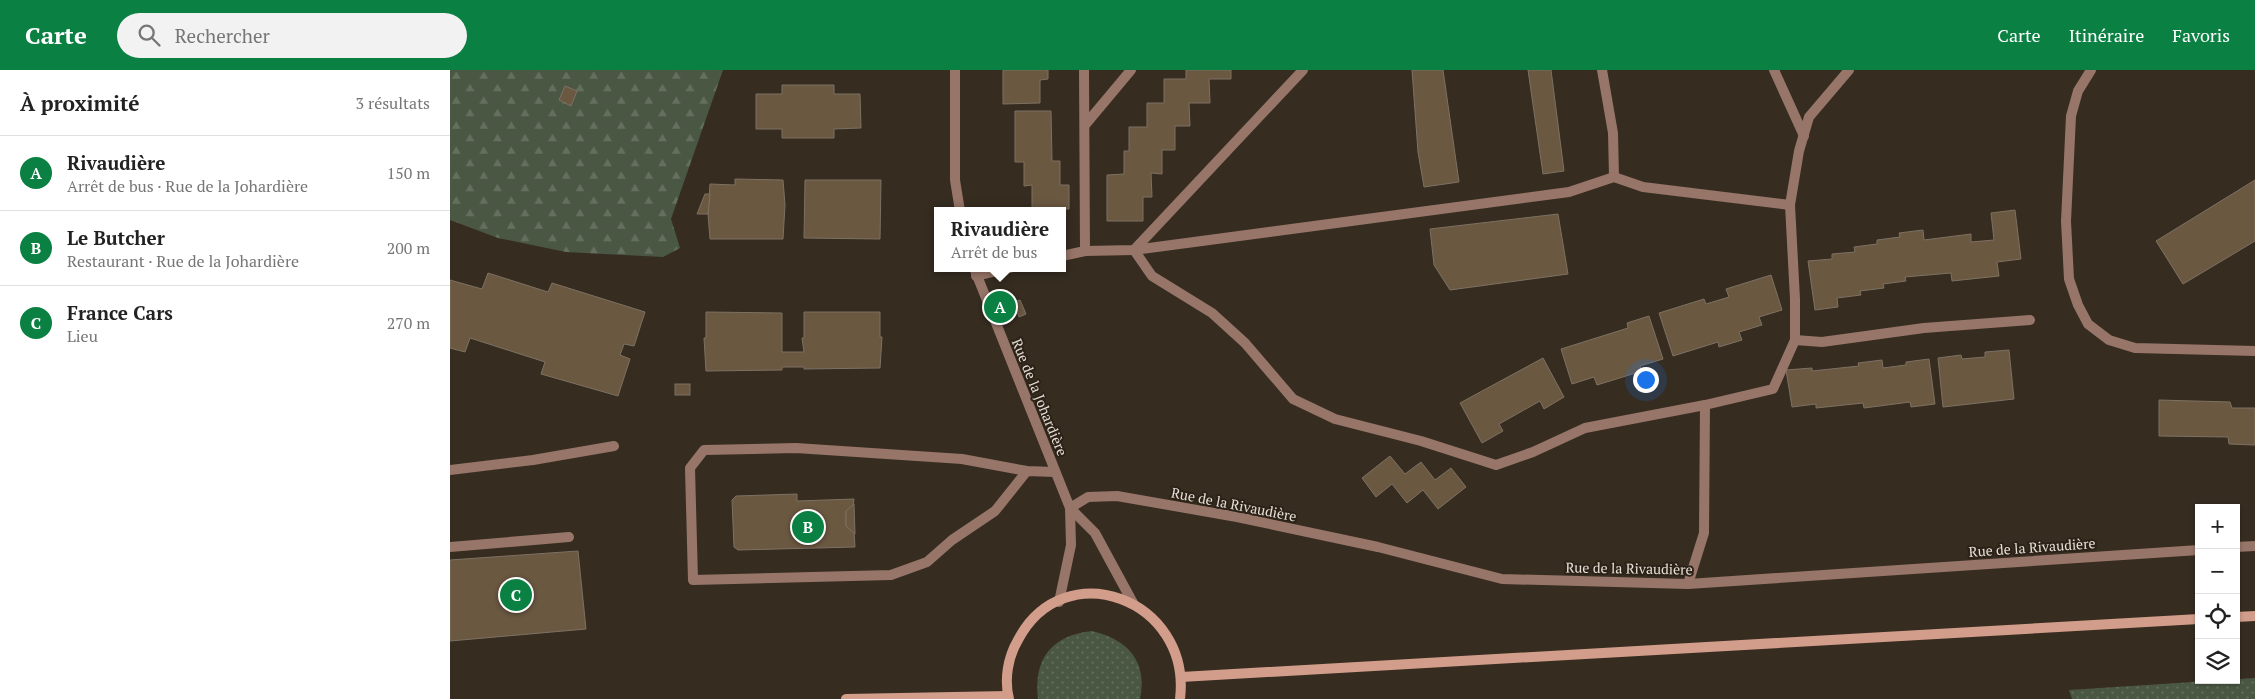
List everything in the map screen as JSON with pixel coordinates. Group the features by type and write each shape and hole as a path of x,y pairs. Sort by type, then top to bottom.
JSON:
{"main road":[{"path":"846,699 1008,697 1009,663 1017,640 1032,620 1044,610 1073,596 1103,594 1132,603 1148,613 1162,626 1178,659 1181,677 1180,699"},
{"path":"2240,617 2255,616"},
{"path":"1181,677 2195,619"}],"street":[{"path":"955,70 955,180 959,207"},
{"path":"1084,70 1085,251"},
{"path":"1084,125 1131,70"},
{"path":"1134,250 1303,70"},
{"path":"1602,70 1613,133 1614,177"},
{"path":"1774,70 1804,136"},
{"path":"1134,250 1152,276 1212,313 1245,343 1293,399 1336,419 1421,441 1496,464 1533,452 1585,428 1773,390 1795,340 1795,299 1790,205 1804,136 1809,117 1849,70"},
{"path":"2091,70 2078,91 2071,116 2066,221 2070,279 2078,305 2088,324 2109,340 2135,348 2255,351"},
{"path":"1066,255 1085,251 1134,250 1569,192 1614,177 1643,187 1790,205"},
{"name":"Rue de la Johardière","path":"975,272 1070,508 1071,545 1059,602"},
{"path":"1795,340 1822,342 1924,328 2030,320"},
{"path":"1688,584 1704,532 1705,405"},
{"path":"450,470 533,460 614,446"},
{"path":"1027,471 995,511 952,540 927,562 891,575 693,580 690,468 704,450 796,448 962,459 1027,471 1055,472"},
{"name":"Rue de la Rivaudière","path":"1070,508 1088,497 1117,496 1237,517 1378,547 1502,578 1688,584 2195,550"},
{"name":"Rue de la Johardière","path":"1070,508 1095,533 1132,603"},
{"path":"450,547 569,538"},
{"path":"2240,547 2255,546"}],"green space":[{"path":"450,70 723,70 671,219 680,248 663,257 566,252 498,238 450,220"},
{"path":"1092,631 1115,640 1125,646 1132,654 1138,663 1141,673 1140,699 1038,699 1037,685 1039,672 1042,661 1048,652 1066,638 1078,633"},
{"path":"2255,678 2255,699 2072,699 2069,690 2195,682 2195,684 2240,684 2240,679"}],"building":[{"path":"1003,70 1048,70 1048,79 1040,80 1040,103 1003,104"},
{"path":"1186,70 1231,70 1231,79 1209,79 1210,103 1189,103 1190,126 1175,126 1175,150 1162,150 1162,174 1151,173 1152,197 1143,197 1143,221 1107,221 1107,175 1124,174 1124,151 1129,151 1129,127 1147,127 1147,103 1164,103 1164,79 1186,79"},
{"path":"1412,70 1443,70 1459,182 1424,187 1418,152"},
{"path":"1528,70 1551,70 1564,171 1543,174"},
{"path":"782,85 834,85 834,94 860,94 861,128 834,129 834,138 782,138 782,129 756,129 756,94 782,94"},
{"path":"565,86 577,91 571,106 559,100"},
{"path":"1015,111 1051,111 1052,161 1060,161 1060,185 1069,185 1069,209 1066,209 1066,207 1032,207 1032,185 1024,186 1024,162 1015,162"},
{"path":"735,179 783,180 785,205 783,239 710,239 708,214 710,184 735,185"},
{"path":"805,180 881,180 880,239 804,238"},
{"path":"2255,180 2255,241 2183,284 2156,241"},
{"path":"705,194 710,194 708,214 697,214"},
{"path":"2015,210 2021,259 1997,262 1999,276 1952,281 1951,273 1905,277 1906,281 1883,284 1884,288 1860,291 1861,295 1837,298 1838,307 1815,310 1808,261 1832,259 1832,254 1855,252 1854,247 1877,244 1877,240 1900,237 1899,233 1923,230 1924,240 1971,234 1971,242 1994,240 1991,213"},
{"path":"1558,214 1568,274 1450,290 1434,265 1430,229"},
{"path":"488,273 548,292 552,283 645,312 634,346 624,344 620,355 630,359 618,396 541,374 545,362 470,338 465,352 450,348 450,280 482,289"},
{"path":"1771,275 1782,310 1759,317 1762,325 1739,332 1742,340 1719,347 1718,342 1673,356 1659,313 1704,299 1706,304 1729,297 1726,289"},
{"path":"1020,300 1026,314 1019,317 1014,302"},
{"path":"706,312 782,313 782,352 804,352 802,338 804,338 804,312 880,312 880,337 882,337 880,368 804,369 804,367 782,367 782,370 706,371 704,338 706,338"},
{"path":"1649,316 1663,359 1640,366 1642,371 1597,385 1594,377 1572,384 1561,349 1628,328 1627,323"},
{"path":"2009,350 2014,399 1943,407 1938,358 1961,355 1962,359 1985,357 1985,352"},
{"path":"1543,358 1564,397 1544,409 1540,401 1499,424 1503,431 1482,443 1460,403"},
{"path":"1929,359 1935,404 1911,407 1910,402 1864,408 1863,403 1816,408 1816,404 1792,407 1786,370 1812,368 1812,371 1859,366 1858,363 1882,360 1883,368"},
{"path":"675,384 690,384 690,395 675,395"},
{"path":"2159,400 2230,402 2232,408 2255,408 2255,445 2229,444 2228,437 2159,436"},
{"path":"1390,456 1405,474 1421,462 1435,480 1451,468 1466,487 1438,509 1423,490 1407,503 1392,484 1376,497 1362,478"},
{"path":"797,494 797,501 854,499 853,507 846,511 846,526 854,531 855,547 738,550 734,547 732,500 736,496"},
{"path":"854,504 855,534 846,526 846,511"},
{"path":"578,551 586,629 450,641 450,560"}],"place":[{"name":"Rivaudière","path":"1000,307"},
{"name":"Le Butcher","path":"808,527"},
{"name":"France Cars","path":"516,595"}]}
